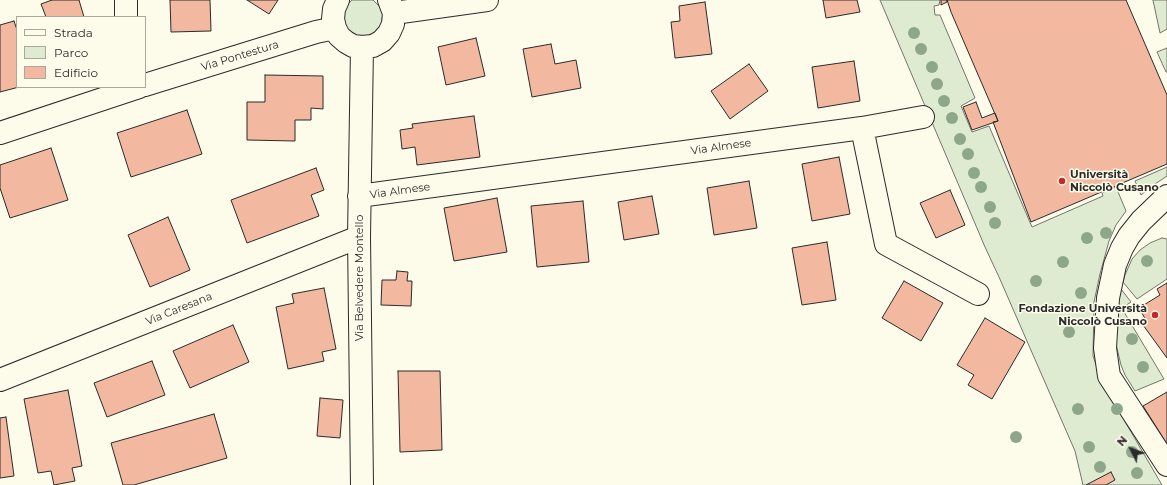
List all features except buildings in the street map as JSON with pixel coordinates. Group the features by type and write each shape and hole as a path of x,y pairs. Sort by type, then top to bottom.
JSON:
{"street":[{"path":"126,0 126,16"},
{"path":"338,0 334,9 333,19 339,36 354,46 362,47 373,46 382,41 389,33 393,24 391,7 487,0"},
{"name":"Via Pontestura","path":"146,84 316,32 335,28"},
{"name":"Via Belvedere Montello","path":"362,47 359,196 362,485"},
{"name":"Via Pontestura","path":"0,133 134,88"},
{"name":"Via Almese","path":"359,196 862,128 924,116"},
{"path":"862,128 886,244 978,294"},
{"path":"1167,196 1141,221 1122,248 1115,265 1108,298 1104,348 1109,376 1167,465"},
{"name":"Via Caresana","path":"0,380 359,237"}],"green space":[{"path":"352,0 373,0 380,7 383,13 381,26 372,35 359,36 353,34 344,24 344,10"},
{"path":"880,0 940,0 939,5 934,6 935,15 940,15 975,98 961,106 972,132 989,126 1032,227 1103,196 1102,193 1116,187 1126,211 1116,225 1109,241 1100,274 1094,302 1093,356 1103,384 1162,485 1083,485 1075,451 985,247"},
{"path":"1153,0 1167,0 1167,29 1160,33"},
{"path":"1167,48 1167,72 1166,72 1157,52"},
{"path":"1167,167 1167,176 1141,195 1135,181"},
{"path":"1162,238 1167,239 1167,279 1137,299 1123,282 1125,275 1132,259 1140,250 1150,243"},
{"path":"1121,289 1131,302 1122,308 1164,379 1135,391 1125,375 1121,365 1115,340 1115,309"}],"place":[{"name":"Università Niccolò Cusano","path":"1062,181"},
{"name":"Fondazione Università Niccolò Cusano","path":"1155,315"}]}
